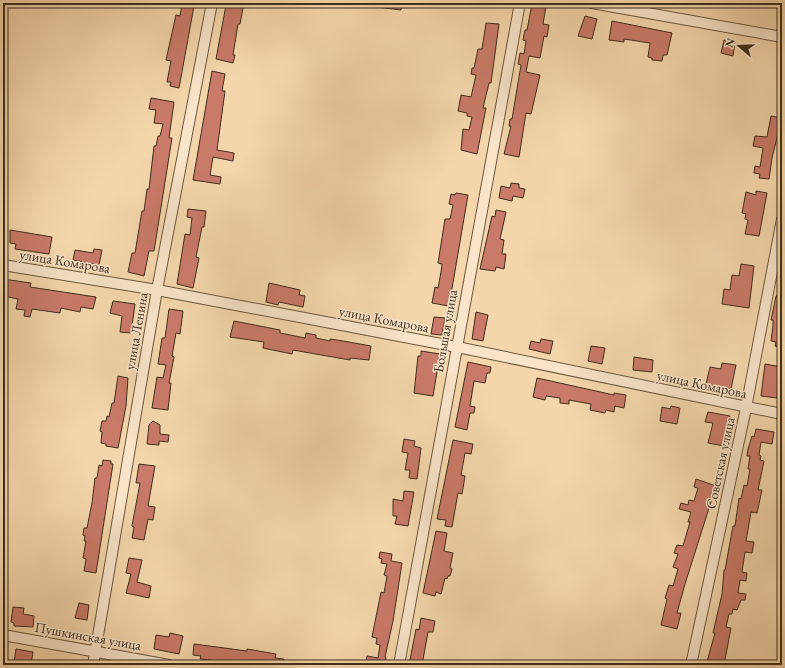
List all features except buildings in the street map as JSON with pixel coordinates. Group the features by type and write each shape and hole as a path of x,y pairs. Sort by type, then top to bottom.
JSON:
{"street":[{"name":"улица Ленина","path":"93,665 157,290 212,3"},
{"name":"Большая улица","path":"399,665 520,3"},
{"path":"592,3 782,37"},
{"name":"Советская улица","path":"691,665 746,408 782,219"},
{"name":"улица Комарова","path":"3,265 157,290 457,347 746,408 782,414"},
{"name":"Пушкинская улица","path":"3,635 169,665"}]}
